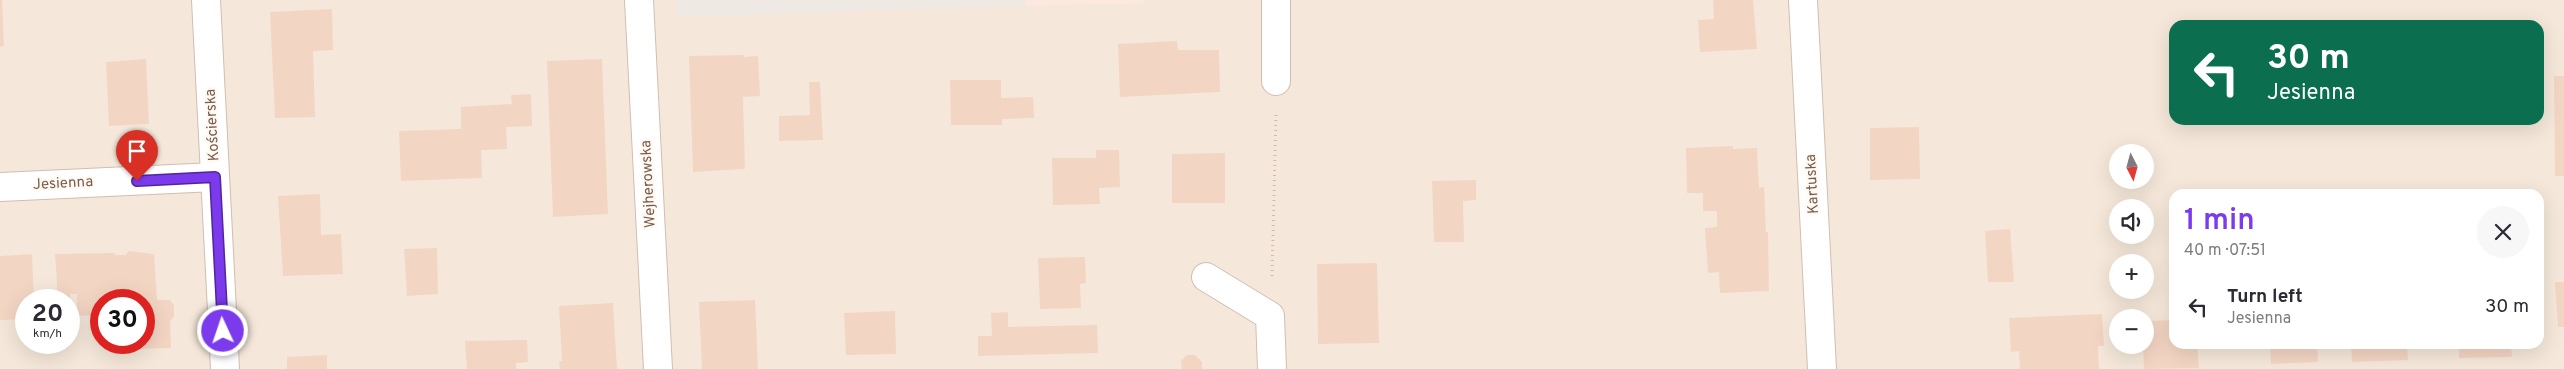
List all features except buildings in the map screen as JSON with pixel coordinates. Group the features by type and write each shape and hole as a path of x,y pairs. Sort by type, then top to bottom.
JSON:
{"street":[{"name":"Kościerska","path":"206,0 225,369"},
{"name":"Wejherowska","path":"639,0 658,369"},
{"path":"1276,0 1276,81"},
{"name":"Kartuska","path":"1803,0 1822,369"},
{"name":"Jesienna","path":"0,187 215,177"},
{"path":"1206,277 1270,316 1272,369"}],"path":[{"path":"1270,316 1276,81"}],"shaded area":[{"path":"0,0 2564,0 2564,369 0,369"},
{"path":"676,0 1026,0 1026,6 677,17"},
{"path":"1026,0 1144,0 1144,3 1026,6"}],"route":[{"path":"137,181 215,177 223,331"}]}
